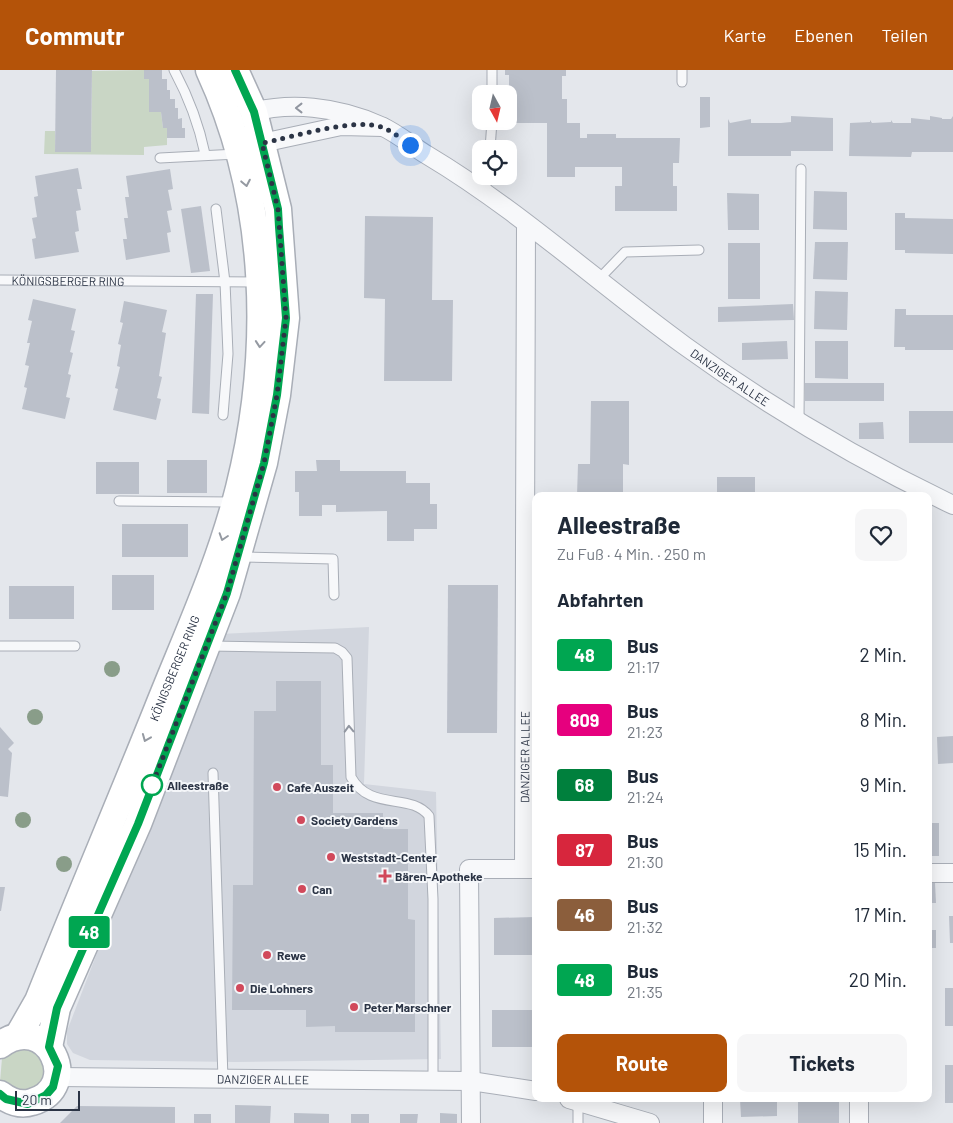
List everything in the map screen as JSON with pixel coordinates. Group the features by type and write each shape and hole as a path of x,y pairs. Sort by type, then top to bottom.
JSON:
{"main road":[{"name":"KÖNIGSBERGER RING","path":"9,1041 40,1040 49,1047 57,1008 138,824 206,646 238,556 264,463 277,395 286,318 278,209 251,149 230,120 209,70"},
{"name":"KÖNIGSBERGER RING","path":"9,1041 38,1001 206,588 234,502 255,399 262,321 260,282 252,212 251,149 254,112 235,70"},
{"path":"9,1107 28,1104 46,1095 57,1077 58,1066 49,1047"}],"street":[{"name":"DANZIGER ALLEE","path":"230,120 254,112 300,107 343,112 383,127 464,177 472,180"},
{"path":"251,149 341,126 383,127"},
{"name":"DANZIGER ALLEE","path":"486,185 526,224 685,346 799,422 875,467 926,492"},
{"name":"DANZIGER ALLEE","path":"471,1123 469,869 530,869 531,644 526,224"},
{"name":"DANZIGER ALLEE","path":"932,495 953,505"},
{"path":"932,873 953,873"},
{"name":"DANZIGER ALLEE","path":"57,1077 471,1081 532,1091"},
{"path":"580,1102 650,1123"},
{"path":"713,1102 713,1123"},
{"path":"859,1102 859,1123"}],"lane":[{"path":"174,70 185,90 202,137 205,154"},
{"path":"492,70 492,85"},
{"path":"682,70 682,82"},
{"path":"160,158 251,149"},
{"path":"799,422 800,169"},
{"path":"216,210 226,282 228,354 223,415"},
{"path":"599,279 625,252 698,250"},
{"name":"KÖNIGSBERGER RING","path":"0,280 260,282"},
{"path":"118,501 234,502"},
{"path":"238,556 333,559 334,595"},
{"path":"0,646 75,646"},
{"path":"206,646 335,648 347,658 351,777 355,785 380,800 411,804 423,808 429,816 433,899 432,1080"},
{"path":"213,773 223,1079"},
{"path":"573,1102 578,1123"}],"shaded area":[{"path":"369,627 364,784 436,792 441,1059 236,1062 90,1060 73,1053 67,1044 67,1031 220,634"}],"green space":[{"path":"144,70 149,79 149,111 161,112 163,128 167,128 167,145 144,147 144,155 44,154 45,131 55,131 55,152 91,152 92,71"},
{"path":"15,1047 39,1051 49,1072 29,1096 0,1082 2,1058"}],"building":[{"path":"56,70 92,70 91,152 55,152"},
{"path":"144,70 162,70 162,79 167,79 167,90 170,90 170,99 175,99 175,108 178,108 178,119 182,118 185,138 167,138 167,128 163,128 161,112 149,112 149,79 144,79"},
{"path":"505,70 566,70 566,76 562,76 562,99 567,99 567,123 580,123 580,138 587,138 587,134 616,134 616,138 680,138 679,163 673,163 673,186 677,186 677,211 615,211 615,186 622,186 622,167 575,167 575,177 547,177 547,123 518,123 518,85 509,85 509,75 505,75"},
{"path":"700,97 710,97 710,127 700,128"},
{"path":"791,116 833,118 833,151 791,151 791,156 728,156 728,119 730,123 751,119 751,123 781,123 791,122"},
{"path":"930,116 951,119 953,116 953,152 912,152 911,157 849,156 850,123 870,122 870,120 872,123 891,122 891,120 893,123 911,123 911,118 930,120"},
{"path":"78,168 82,189 77,189 81,210 76,211 79,231 75,232 79,252 35,259 32,239 36,238 32,218 37,217 34,197 38,196 35,176"},
{"path":"170,169 173,189 168,190 172,210 167,211 171,232 167,233 170,252 126,260 123,239 127,239 124,218 128,218 125,197 129,197 126,176"},
{"path":"814,191 847,192 847,230 813,229"},
{"path":"727,193 759,194 759,230 728,230"},
{"path":"201,206 210,271 191,273 181,209"},
{"path":"895,213 905,213 905,218 953,219 953,254 905,253 905,250 895,250"},
{"path":"365,216 433,217 432,300 453,300 452,381 384,381 385,299 364,298"},
{"path":"815,242 848,242 847,280 813,279"},
{"path":"728,243 760,243 760,299 728,299"},
{"path":"815,291 848,292 847,330 814,329"},
{"path":"196,294 213,294 209,414 192,413"},
{"path":"33,299 76,309 71,330 75,331 70,352 73,353 68,374 71,375 66,397 70,398 65,419 22,409 27,388 24,387 29,366 25,365 32,321 28,320"},
{"path":"124,301 167,310 162,332 166,333 159,376 162,377 157,398 161,399 156,420 113,410 118,389 115,388 120,367 117,366 121,345 118,344 123,323 120,322"},
{"path":"793,304 794,320 718,322 718,307"},
{"path":"895,309 906,309 906,315 953,315 953,350 905,350 905,347 894,347"},
{"path":"787,341 788,359 742,360 742,343"},
{"path":"815,341 848,341 848,379 815,378"},
{"path":"805,383 884,383 884,401 805,401"},
{"path":"591,401 629,401 629,465 623,464 623,492 577,492 578,464 590,464"},
{"path":"909,411 953,411 953,443 909,443"},
{"path":"883,422 884,439 859,439 859,423"},
{"path":"167,460 207,460 207,493 167,493"},
{"path":"316,460 340,460 340,471 406,471 406,483 430,483 430,504 437,504 437,529 414,529 414,541 387,541 387,511 336,512 336,505 322,505 322,516 299,516 299,492 295,492 295,471 317,471"},
{"path":"96,462 139,462 139,494 96,494"},
{"path":"717,477 755,477 755,492 717,492"},
{"path":"122,524 188,524 188,557 122,557"},
{"path":"112,575 154,575 154,610 112,610"},
{"path":"448,585 498,585 497,733 447,733"},
{"path":"9,586 74,586 74,619 9,619"},
{"name":"Weststadt-Center","path":"276,681 321,681 321,765 333,765 333,813 383,813 383,829 408,829 408,919 415,920 415,1032 335,1032 335,1026 306,1027 306,1010 232,1010 233,885 253,885 254,711 276,711"},
{"path":"0,727 14,743 8,749 12,753 8,797 0,796"},
{"path":"953,736 953,763 938,764 937,737"},
{"path":"932,823 939,823 939,856 932,856"},
{"path":"932,883 935,883 936,903 932,903"},
{"path":"0,887 5,887 1,911 0,911"},
{"path":"949,916 953,916 953,943 950,943"},
{"path":"532,917 532,955 494,955 494,918"},
{"path":"932,930 936,930 936,948 932,948"},
{"path":"945,988 953,988 953,1026 945,1026"},
{"path":"492,1010 532,1010 532,1047 492,1047"},
{"path":"945,1065 953,1065 953,1103 945,1103"},
{"path":"740,1102 777,1102 777,1116 741,1117"},
{"path":"798,1102 839,1102 839,1123 798,1123"},
{"path":"235,1105 271,1106 270,1123 235,1123"},
{"path":"77,1106 175,1107 175,1123 60,1123"},
{"path":"294,1113 329,1114 329,1123 294,1123"},
{"path":"440,1113 457,1114 457,1123 440,1123"},
{"path":"194,1114 211,1114 211,1123 194,1123"},
{"path":"351,1114 369,1114 369,1123 351,1123"},
{"path":"400,1114 418,1114 417,1123 400,1123"}],"bus line":[{"name":"48","path":"0,1094 6,1099 17,1103 28,1104 38,1101 53,1087 57,1077 58,1066 55,1056 49,1047 57,1008 86,938 138,824 227,593 264,463 277,395 286,318 278,209 254,112 235,70"}],"place":[{"name":"Alleestraße","path":"152,785"},
{"name":"Cafe Auszeit","path":"277,787"},
{"name":"Society Gardens","path":"301,820"},
{"name":"Weststadt-Center","path":"331,857"},
{"name":"Bären-Apotheke","path":"385,876"},
{"name":"Can","path":"302,889"},
{"name":"Rewe","path":"267,955"},
{"name":"Die Lohners","path":"240,988"},
{"name":"Peter Marschner","path":"354,1007"}],"route":[{"path":"152,785 151,788 227,593 264,463 277,395 286,318 278,209 262,143 341,126 365,126 383,127 410,145"}]}
